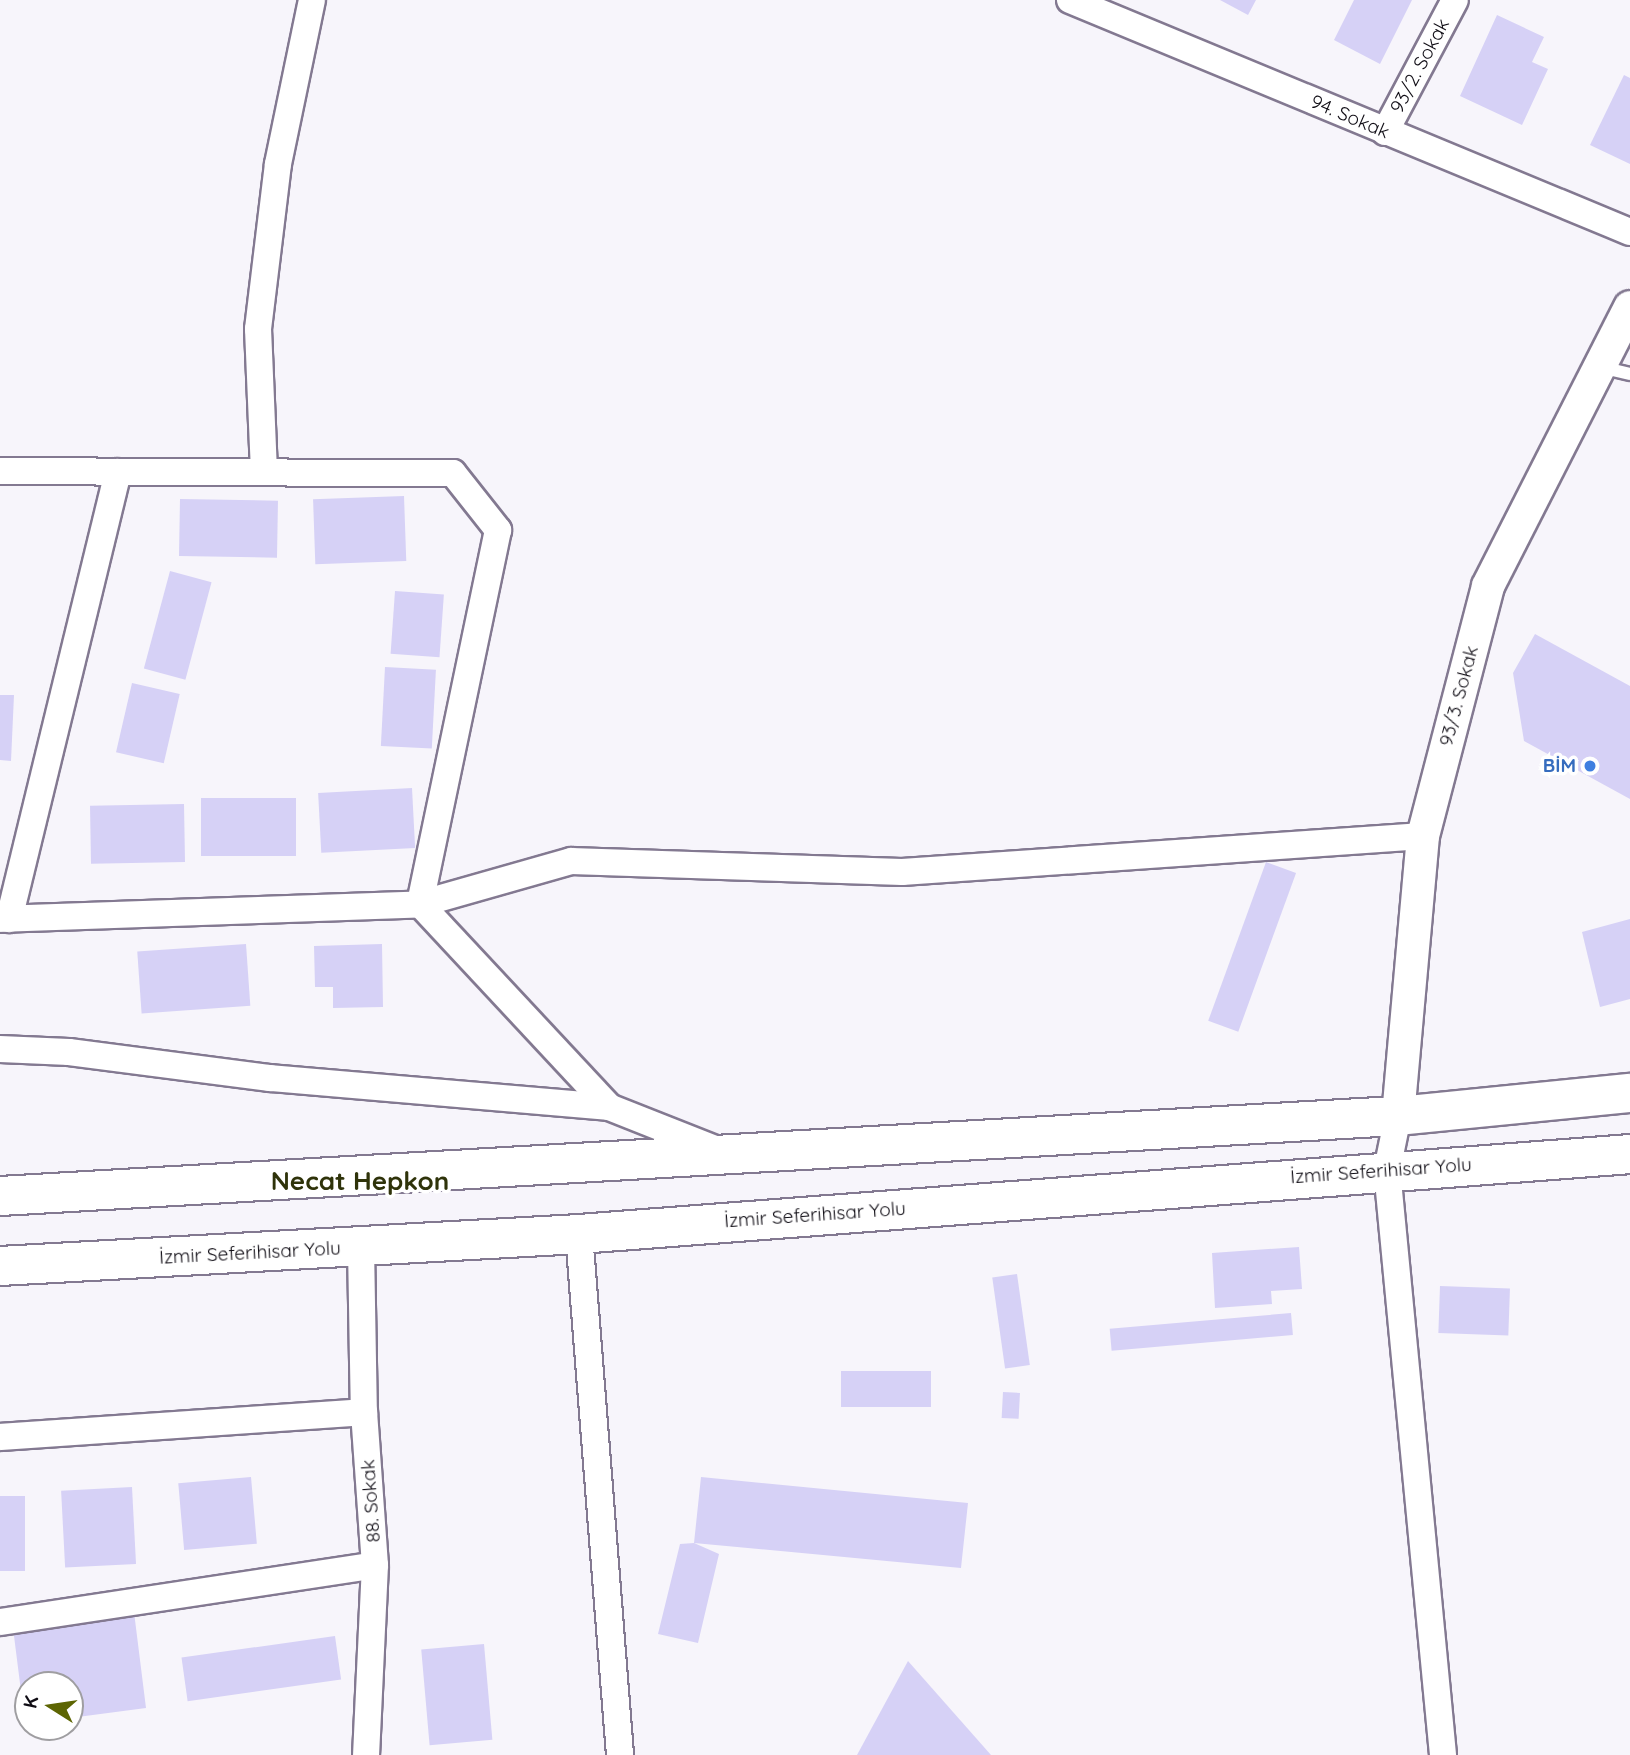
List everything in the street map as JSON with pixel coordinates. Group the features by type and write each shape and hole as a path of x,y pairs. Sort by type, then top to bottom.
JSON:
{"main road":[{"path":"0,1196 1398,1116 1630,1093"},
{"name":"İzmir Seferihisar Yolu","path":"0,1266 579,1234 1387,1170 1630,1154"}],"street":[{"path":"264,472 258,329 278,164 312,0"},
{"name":"94. Sokak","path":"1070,0 1121,10 1385,132 1630,232"},
{"name":"93/2. Sokak","path":"1385,132 1455,0"},
{"name":"93/3. Sokak","path":"1398,1116 1420,903 1423,836 1488,586 1615,370 1630,307"},
{"path":"0,471 453,473 498,530 420,904"},
{"path":"118,472 5,919 420,904 571,861 902,873 1423,836"},
{"path":"420,904 609,1107"},
{"path":"0,1049 69,1052 270,1078 609,1107 728,1154"},
{"path":"1398,1116 1387,1170 1443,1755"},
{"path":"579,1234 620,1755"},
{"name":"88. Sokak","path":"361,1247 364,1412 375,1565 366,1755"},
{"path":"0,1437 364,1412"},
{"path":"0,1622 375,1565"}],"building":[{"path":"1220,0 1256,0 1248,15"},
{"path":"1354,0 1412,0 1380,64 1334,40"},
{"path":"1497,15 1544,37 1532,62 1548,69 1522,125 1460,96"},
{"path":"1624,75 1630,78 1630,164 1590,145"},
{"path":"404,496 406,561 315,564 313,499"},
{"path":"180,499 278,501 277,558 179,556"},
{"path":"170,571 212,582 185,680 144,669"},
{"path":"395,591 444,594 439,657 391,654"},
{"path":"1535,634 1630,686 1630,799 1524,741 1513,673"},
{"path":"385,667 436,670 432,749 381,746"},
{"path":"132,683 180,694 164,763 116,752"},
{"path":"0,695 14,695 11,761 0,760"},
{"path":"412,788 415,848 321,853 318,793"},
{"path":"201,798 296,798 296,856 201,856"},
{"path":"184,804 185,862 91,864 90,806"},
{"path":"1266,862 1296,873 1238,1032 1208,1021"},
{"path":"1630,919 1630,999 1600,1007 1582,932"},
{"path":"246,944 250,1006 142,1013 137,952"},
{"path":"382,944 383,1007 333,1008 333,987 315,987 314,946"},
{"path":"1299,1247 1302,1289 1271,1291 1272,1304 1215,1308 1212,1253"},
{"path":"1017,1274 1030,1365 1005,1369 992,1277"},
{"path":"1440,1286 1510,1288 1508,1335 1438,1333"},
{"path":"1291,1313 1293,1335 1112,1351 1110,1329"},
{"path":"841,1371 931,1371 931,1407 841,1407"},
{"path":"1003,1392 1020,1393 1019,1419 1002,1418"},
{"path":"251,1477 257,1544 184,1550 178,1483"},
{"path":"701,1477 968,1503 961,1568 694,1543"},
{"path":"132,1487 136,1564 65,1568 61,1491"},
{"path":"0,1496 25,1496 25,1571 0,1571"},
{"path":"694,1543 719,1554 698,1643 658,1634 680,1544"},
{"path":"134,1612 146,1708 84,1716 84,1671 18,1671 13,1628"},
{"path":"335,1636 341,1680 188,1701 182,1658"},
{"path":"484,1644 492,1740 430,1745 421,1649"},
{"path":"908,1661 991,1755 857,1755"}],"place":[{"name":"BİM","path":"1590,766"}],"district":[{"name":"Necat Hepkon","path":"360,1181"}]}
